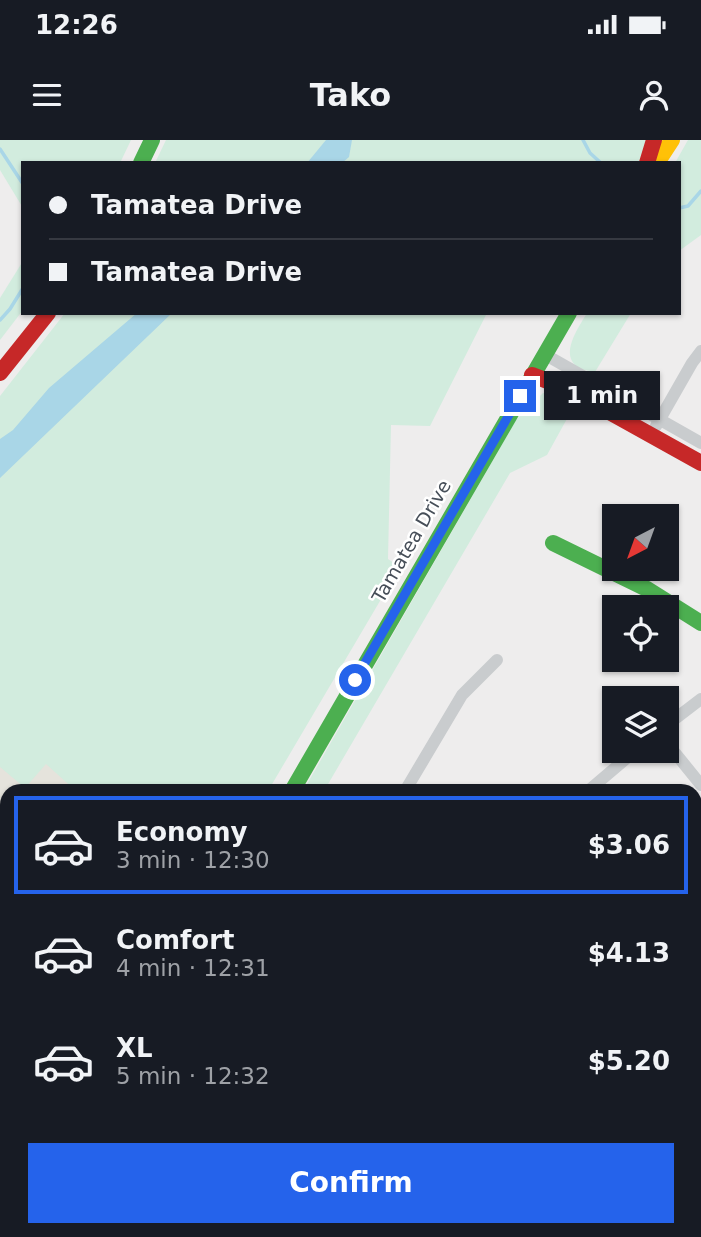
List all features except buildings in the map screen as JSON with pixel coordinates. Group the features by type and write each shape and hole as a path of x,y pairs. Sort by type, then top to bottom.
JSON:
{"main road":[{"path":"133,161 142,140"},
{"path":"142,161 152,140"},
{"path":"649,161 654,140"},
{"path":"658,161 672,140"},
{"path":"0,357 34,315"},
{"path":"0,373 46,315"},
{"name":"Tamatea Drive","path":"296,784 568,315"},
{"path":"532,375 655,427 701,463"},
{"path":"553,542 647,589 701,623"}],"street":[{"path":"655,427 701,351"},
{"path":"544,354 655,427 701,443"},
{"path":"409,784 461,695 497,660"},
{"path":"679,716 701,699"},
{"path":"679,758 700,784"},
{"path":"596,784 621,763"}],"green space":[{"path":"0,140 131,140 121,161 21,161 21,205 0,170"},
{"path":"166,140 653,140 647,161 156,161"},
{"path":"688,140 701,140 701,235 681,250 681,161 676,161"},
{"path":"21,264 21,313 0,340 0,298"},
{"path":"63,315 486,315 430,426 391,425 388,559 400,567 272,784 0,784 0,396"},
{"path":"586,315 630,315 595,372 579,368 573,362 570,349 575,333"},
{"path":"543,393 556,394 574,406 547,455 510,473 328,784 307,784 516,420"}],"sand":[{"path":"46,764 68,784 28,784"},
{"path":"0,767 20,784 0,784"}],"water":[{"path":"326,140 352,140 349,157 344,161 309,161"},
{"path":"135,315 170,315 0,478 0,439 13,430 49,388"}],"waterway":[{"path":"583,140 590,153 599,161"},
{"path":"0,149 21,181"},
{"path":"681,208 688,206 701,191"},
{"path":"0,320 21,291"}],"traffic: fast":[{"path":"142,161 152,140"},
{"path":"296,784 568,315"},
{"path":"553,543 647,589 701,623"}],"traffic: slow":[{"path":"658,161 672,140"}],"traffic: jam":[{"path":"648,161 654,140"},
{"path":"0,373 46,315"},
{"path":"532,375 568,389 701,463"}],"route":[{"path":"355,680 520,396"}]}
